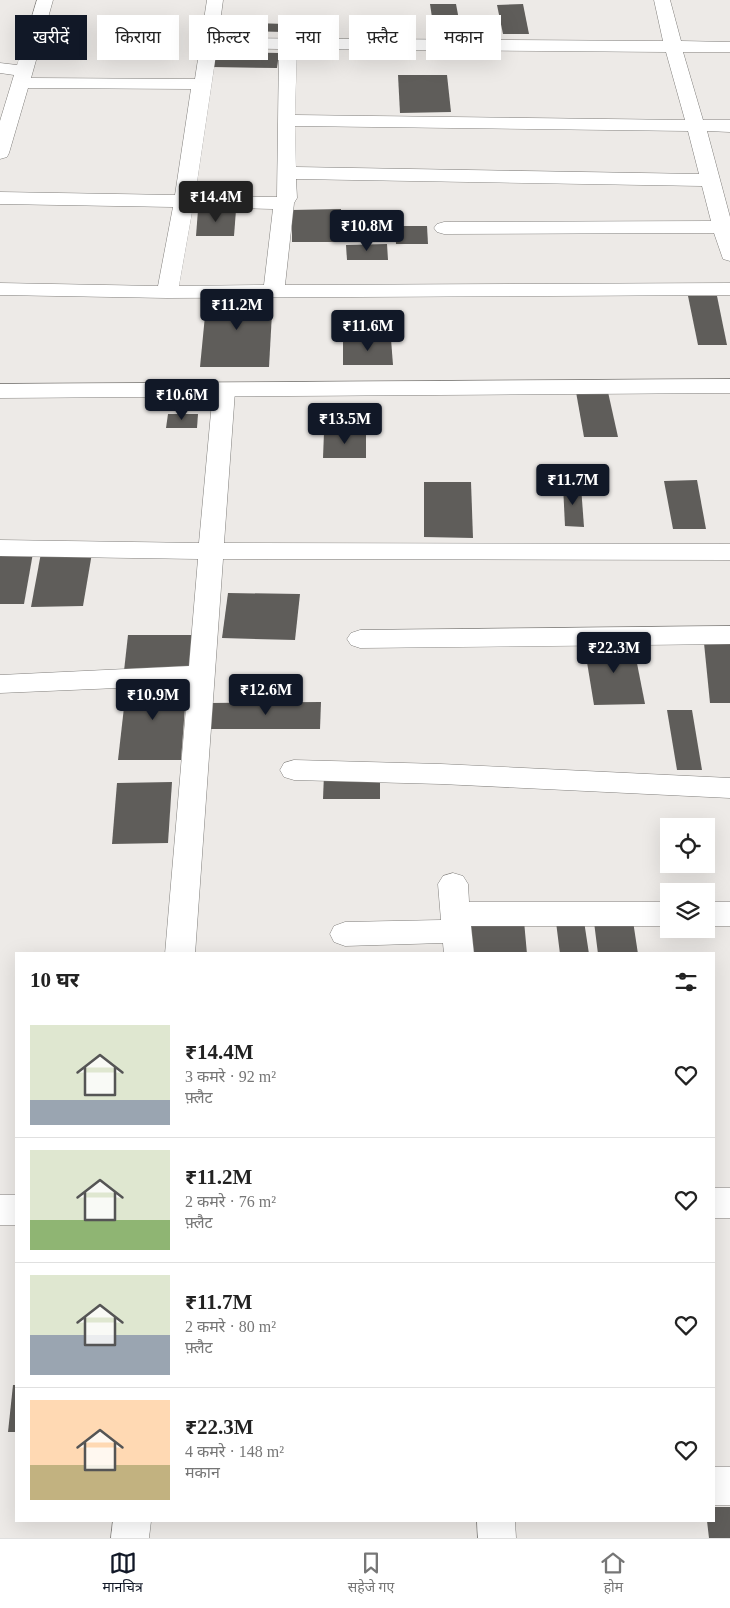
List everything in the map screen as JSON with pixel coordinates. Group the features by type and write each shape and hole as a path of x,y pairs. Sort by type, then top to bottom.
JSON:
{"street":[{"path":"0,153 45,0"},
{"path":"213,15 215,0"},
{"path":"662,0 683,88 727,227 730,255"},
{"path":"339,44 730,47"},
{"path":"167,292 184,201 201,84 204,80 207,60"},
{"path":"274,290 284,203 287,198 288,60"},
{"path":"0,68 22,77 201,84"},
{"path":"286,120 730,126"},
{"path":"287,173 711,180"},
{"path":"0,198 284,203"},
{"path":"444,228 727,227"},
{"path":"0,289 167,292 274,290 730,290"},
{"path":"0,391 224,391 730,386"},
{"path":"180,952 200,675 224,391"},
{"path":"0,548 211,551 730,552"},
{"path":"360,639 730,635"},
{"path":"0,684 200,675"},
{"path":"294,770 441,774 730,788"},
{"path":"452,884 458,933"},
{"path":"715,914 730,914"},
{"path":"345,934 458,933 660,915"},
{"path":"715,1203 730,1203"},
{"path":"0,1210 15,1210"},
{"path":"715,1486 730,1486"},
{"path":"130,1538 132,1522"},
{"path":"496,1522 497,1538"}],"building":[{"path":"430,4 456,4 458,15 432,15"},
{"path":"523,4 529,34 503,34 501,15 499,15 497,5"},
{"path":"268,24 278,24 278,32 268,32"},
{"path":"268,53 278,53 277,68 212,67 213,60 268,60"},
{"path":"398,75 447,75 451,112 400,113"},
{"path":"341,209 341,242 292,242 292,210"},
{"path":"198,210 236,210 234,236 196,236"},
{"path":"395,226 427,226 428,244 396,244"},
{"path":"387,244 388,260 347,260 346,245"},
{"path":"207,295 273,295 269,367 200,367"},
{"path":"688,296 717,296 727,345 698,345"},
{"path":"343,339 391,339 393,365 343,365"},
{"path":"576,392 608,392 618,437 584,437"},
{"path":"168,414 198,414 197,428 166,428"},
{"path":"324,432 366,433 366,458 323,458"},
{"path":"697,480 706,529 673,529 664,481"},
{"path":"424,482 471,482 473,538 424,537"},
{"path":"563,485 581,486 584,527 565,526"},
{"path":"0,553 33,553 24,604 0,604"},
{"path":"41,553 92,553 83,606 31,607"},
{"path":"228,593 300,594 295,640 222,638"},
{"path":"128,635 192,635 190,670 124,671"},
{"path":"633,643 645,704 594,705 584,644"},
{"path":"704,643 730,644 730,703 710,703"},
{"path":"127,681 187,681 181,760 118,760"},
{"path":"321,702 320,729 210,729 211,703"},
{"path":"667,710 692,710 702,770 677,770"},
{"path":"324,774 380,775 380,799 323,799"},
{"path":"172,782 168,843 112,844 117,783"},
{"path":"470,921 524,921 527,952 472,952"},
{"path":"584,921 589,952 560,952 556,922"},
{"path":"633,921 638,952 598,952 594,922"},
{"path":"13,1385 15,1385 15,1432 8,1432"},
{"path":"715,1507 730,1507 730,1538 709,1538 707,1522 715,1522"}]}
